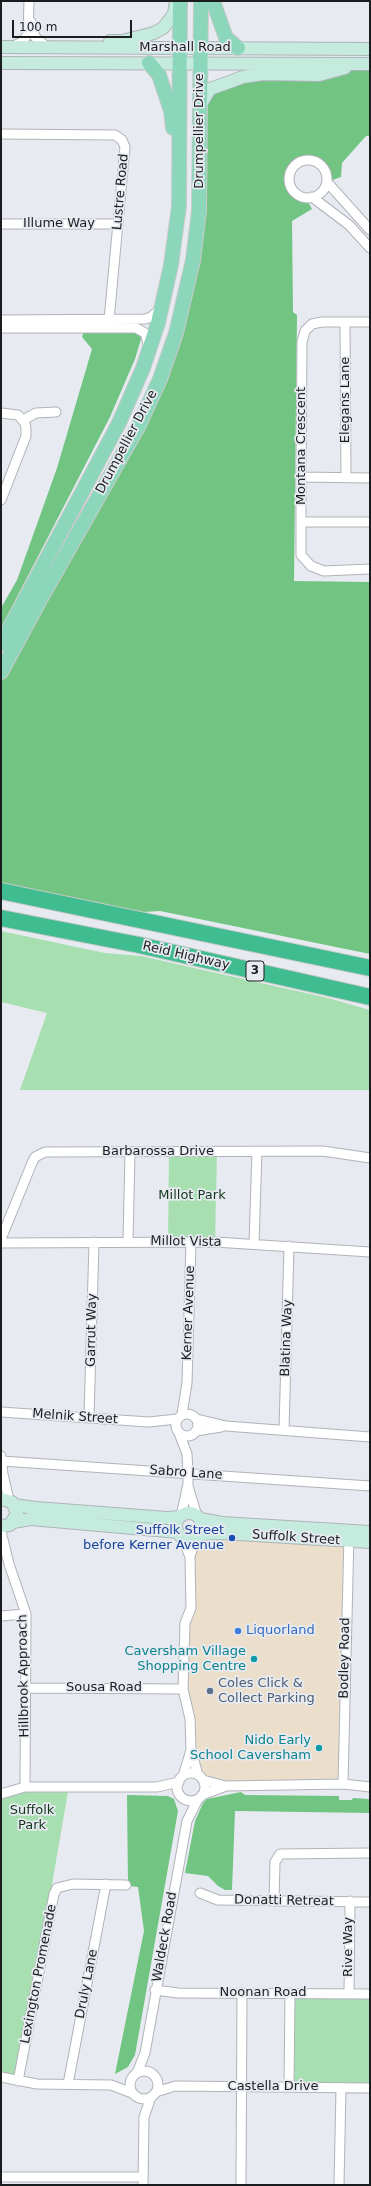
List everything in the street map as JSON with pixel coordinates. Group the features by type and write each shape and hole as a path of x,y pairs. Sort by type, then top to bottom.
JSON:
{"highway":[{"name":"Reid Highway","path":"1,891 370,968"},
{"name":"Reid Highway","path":"2,918 140,945 370,997"}],"main road":[{"path":"49,47 86,41 122,41 154,33 163,28 174,14 176,1"},
{"name":"Drumpellier Drive","path":"1,644 116,428 149,351 162,307 173,253 180,182 180,1"},
{"name":"Drumpellier Drive","path":"1,672 41,598 128,447 150,402 168,356 184,303 196,235 200,186 201,1"},
{"path":"213,1 226,38 238,48"},
{"name":"Marshall Road","path":"6,47 181,49 370,48"},
{"name":"Marshall Road","path":"1,63 365,64"},
{"path":"148,63 159,75 173,119 172,196 167,229 173,253"},
{"path":"200,104 210,90 243,77 263,74 319,75 365,64"},
{"path":"6,1526 31,1519 180,1534 188,1538 197,1535 202,1527 198,1517 189,1513 180,1517 167,1518 36,1508 8,1501"},
{"path":"6,1526 17,1513 8,1501"},
{"path":"180,1517 176,1524 180,1534"},
{"name":"Suffolk Street","path":"198,1517 217,1522 349,1537 370,1542"},
{"name":"Suffolk Street","path":"197,1535 221,1533 349,1537 370,1532"}],"street":[{"path":"29,5 34,34 39,42 49,47"},
{"path":"6,47 22,42 28,34 29,5"},
{"name":"Lustre Road","path":"1,134 115,135 122,140 125,147 109,320"},
{"path":"370,230 327,182 325,170 316,161 304,160 294,166 289,176 291,187 299,196 312,198 349,225 370,248"},
{"path":"312,198 322,192 327,182"},
{"name":"Illume Way","path":"1,224 118,224"},
{"path":"1,328 18,324 148,319 162,307"},
{"path":"1,320 18,324 136,328 147,336 149,351"},
{"name":"Montana Crescent","path":"370,322 322,322 312,324 305,331 302,342 301,477 301,555 311,566 324,571 370,569"},
{"name":"Elegans Lane","path":"345,322 346,478"},
{"path":"23,420 36,413 56,412"},
{"path":"1,413 15,414 23,420 26,426 26,436 1,500"},
{"path":"301,477 370,478"},
{"path":"301,522 370,522"},
{"path":"254,1244 257,1151"},
{"name":"Barbarossa Drive","path":"1,1239 32,1163 39,1154 45,1152 339,1152 370,1158"},
{"path":"128,1242 130,1152"},
{"name":"Garrut Way","path":"89,1418 94,1242"},
{"name":"Millot Vista","path":"1,1243 191,1242 254,1244 370,1252"},
{"name":"Kerner Avenue","path":"187,1417 191,1242"},
{"name":"Blatina Way","path":"284,1430 289,1246"},
{"name":"Melnik Street","path":"1,1412 149,1422 187,1417 226,1426 370,1437"},
{"path":"180,1517 188,1484 188,1473 187,1454 178,1431 187,1417 198,1425 187,1454"},
{"name":"Melnik Street","path":"149,1422 178,1431 187,1436 195,1432 226,1426"},
{"path":"2,1458 2,1479 8,1501"},
{"name":"Sabro Lane","path":"2,1458 370,1486"},
{"path":"188,1484 198,1517"},
{"name":"Hillbrook Approach","path":"6,1526 5,1564 26,1614 25,1787"},
{"path":"180,1534 190,1557"},
{"path":"197,1535 190,1557 191,1608 185,1623 183,1689 190,1719 191,1750 200,1778 205,1788 200,1797"},
{"name":"Bodley Road","path":"343,1784 349,1537"},
{"path":"1,1616 26,1614"},
{"name":"Sousa Road","path":"26,1688 183,1689"},
{"path":"182,1796 181,1779 191,1750"},
{"path":"1,1794 25,1787 157,1787 181,1779 192,1773 200,1778 226,1786 343,1784 370,1787"},
{"path":"157,1787 191,1800 226,1786"},
{"name":"Waldeck Road","path":"182,1796 187,1821"},
{"name":"Waldeck Road","path":"134,2076 145,2053 187,1821 200,1797"},
{"path":"274,1901 275,1862 280,1854 370,1853"},
{"name":"Druly Lane","path":"68,2084 106,1884"},
{"name":"Lexington Promenade","path":"18,2081 54,1894 57,1888 62,1885 126,1885"},
{"name":"Donatti Retreat","path":"200,1893 218,1900 370,1902"},
{"name":"Rive Way","path":"349,1994 350,1901"},
{"name":"Noonan Road","path":"156,1990 178,1993 370,1994"},
{"path":"241,2185 242,1993"},
{"path":"289,2087 290,1993"},
{"name":"Waldeck Road","path":"145,2053 153,2076"},
{"path":"1,2176 50,2181 143,2181 144,2117 157,2083 153,2076 144,2072 111,2085"},
{"path":"134,2076 130,2086 144,2117"},
{"name":"Castella Drive","path":"153,2076 175,2086"},
{"path":"1,2077 37,2084 111,2085 144,2099 154,2094"},
{"name":"Castella Drive","path":"154,2094 175,2086 370,2088"},
{"path":"339,2185 341,2088"}],"shaded area":[{"path":"196,1536 349,1542 343,1784 226,1786 201,1777 186,1699 185,1623"}],"green space":[{"path":"370,64 370,136 366,136 342,163 341,177 327,182 325,170 316,161 310,160 298,162 286,172 288,186 306,198 312,209 292,221 293,312 297,315 294,581 370,582 370,954 160,911 143,912 1,887 1,672 150,402 193,260 201,104 219,85"},
{"path":"85,329 136,329 141,335 141,339 135,359 110,417 1,628 1,608 17,580 57,468 92,349 82,337"},
{"path":"1,931 105,953 141,956 328,998 370,1010 370,1090 20,1090 47,1013 1,1002"},
{"name":"Millot Park","path":"169,1151 217,1152 215,1242 168,1241"},
{"name":"Suffolk Park","path":"69,1786 18,2081 1,2077 1,1794"},
{"path":"241,1792 245,1795 339,1796 339,1800 352,1800 353,1798 368,1799 370,1800 370,1813 235,1811 232,1890 225,1890 218,1886 208,1876 185,1873 195,1821 203,1803 207,1799"},
{"path":"127,1795 168,1796 174,1799 178,1811 135,2055 128,2067 115,2074 144,1931 138,1887 128,1886"},
{"path":"290,1993 370,1994 370,2088 289,2087"}],"place":[{"name":"Suffolk Street before Kerner Avenue","path":"232,1538"},
{"name":"Liquorland","path":"238,1631"},
{"name":"Caversham Village Shopping Centre","path":"254,1659"},
{"name":"Coles Click & Collect Parking","path":"210,1691"},
{"name":"Nido Early School Caversham","path":"319,1748"}]}
